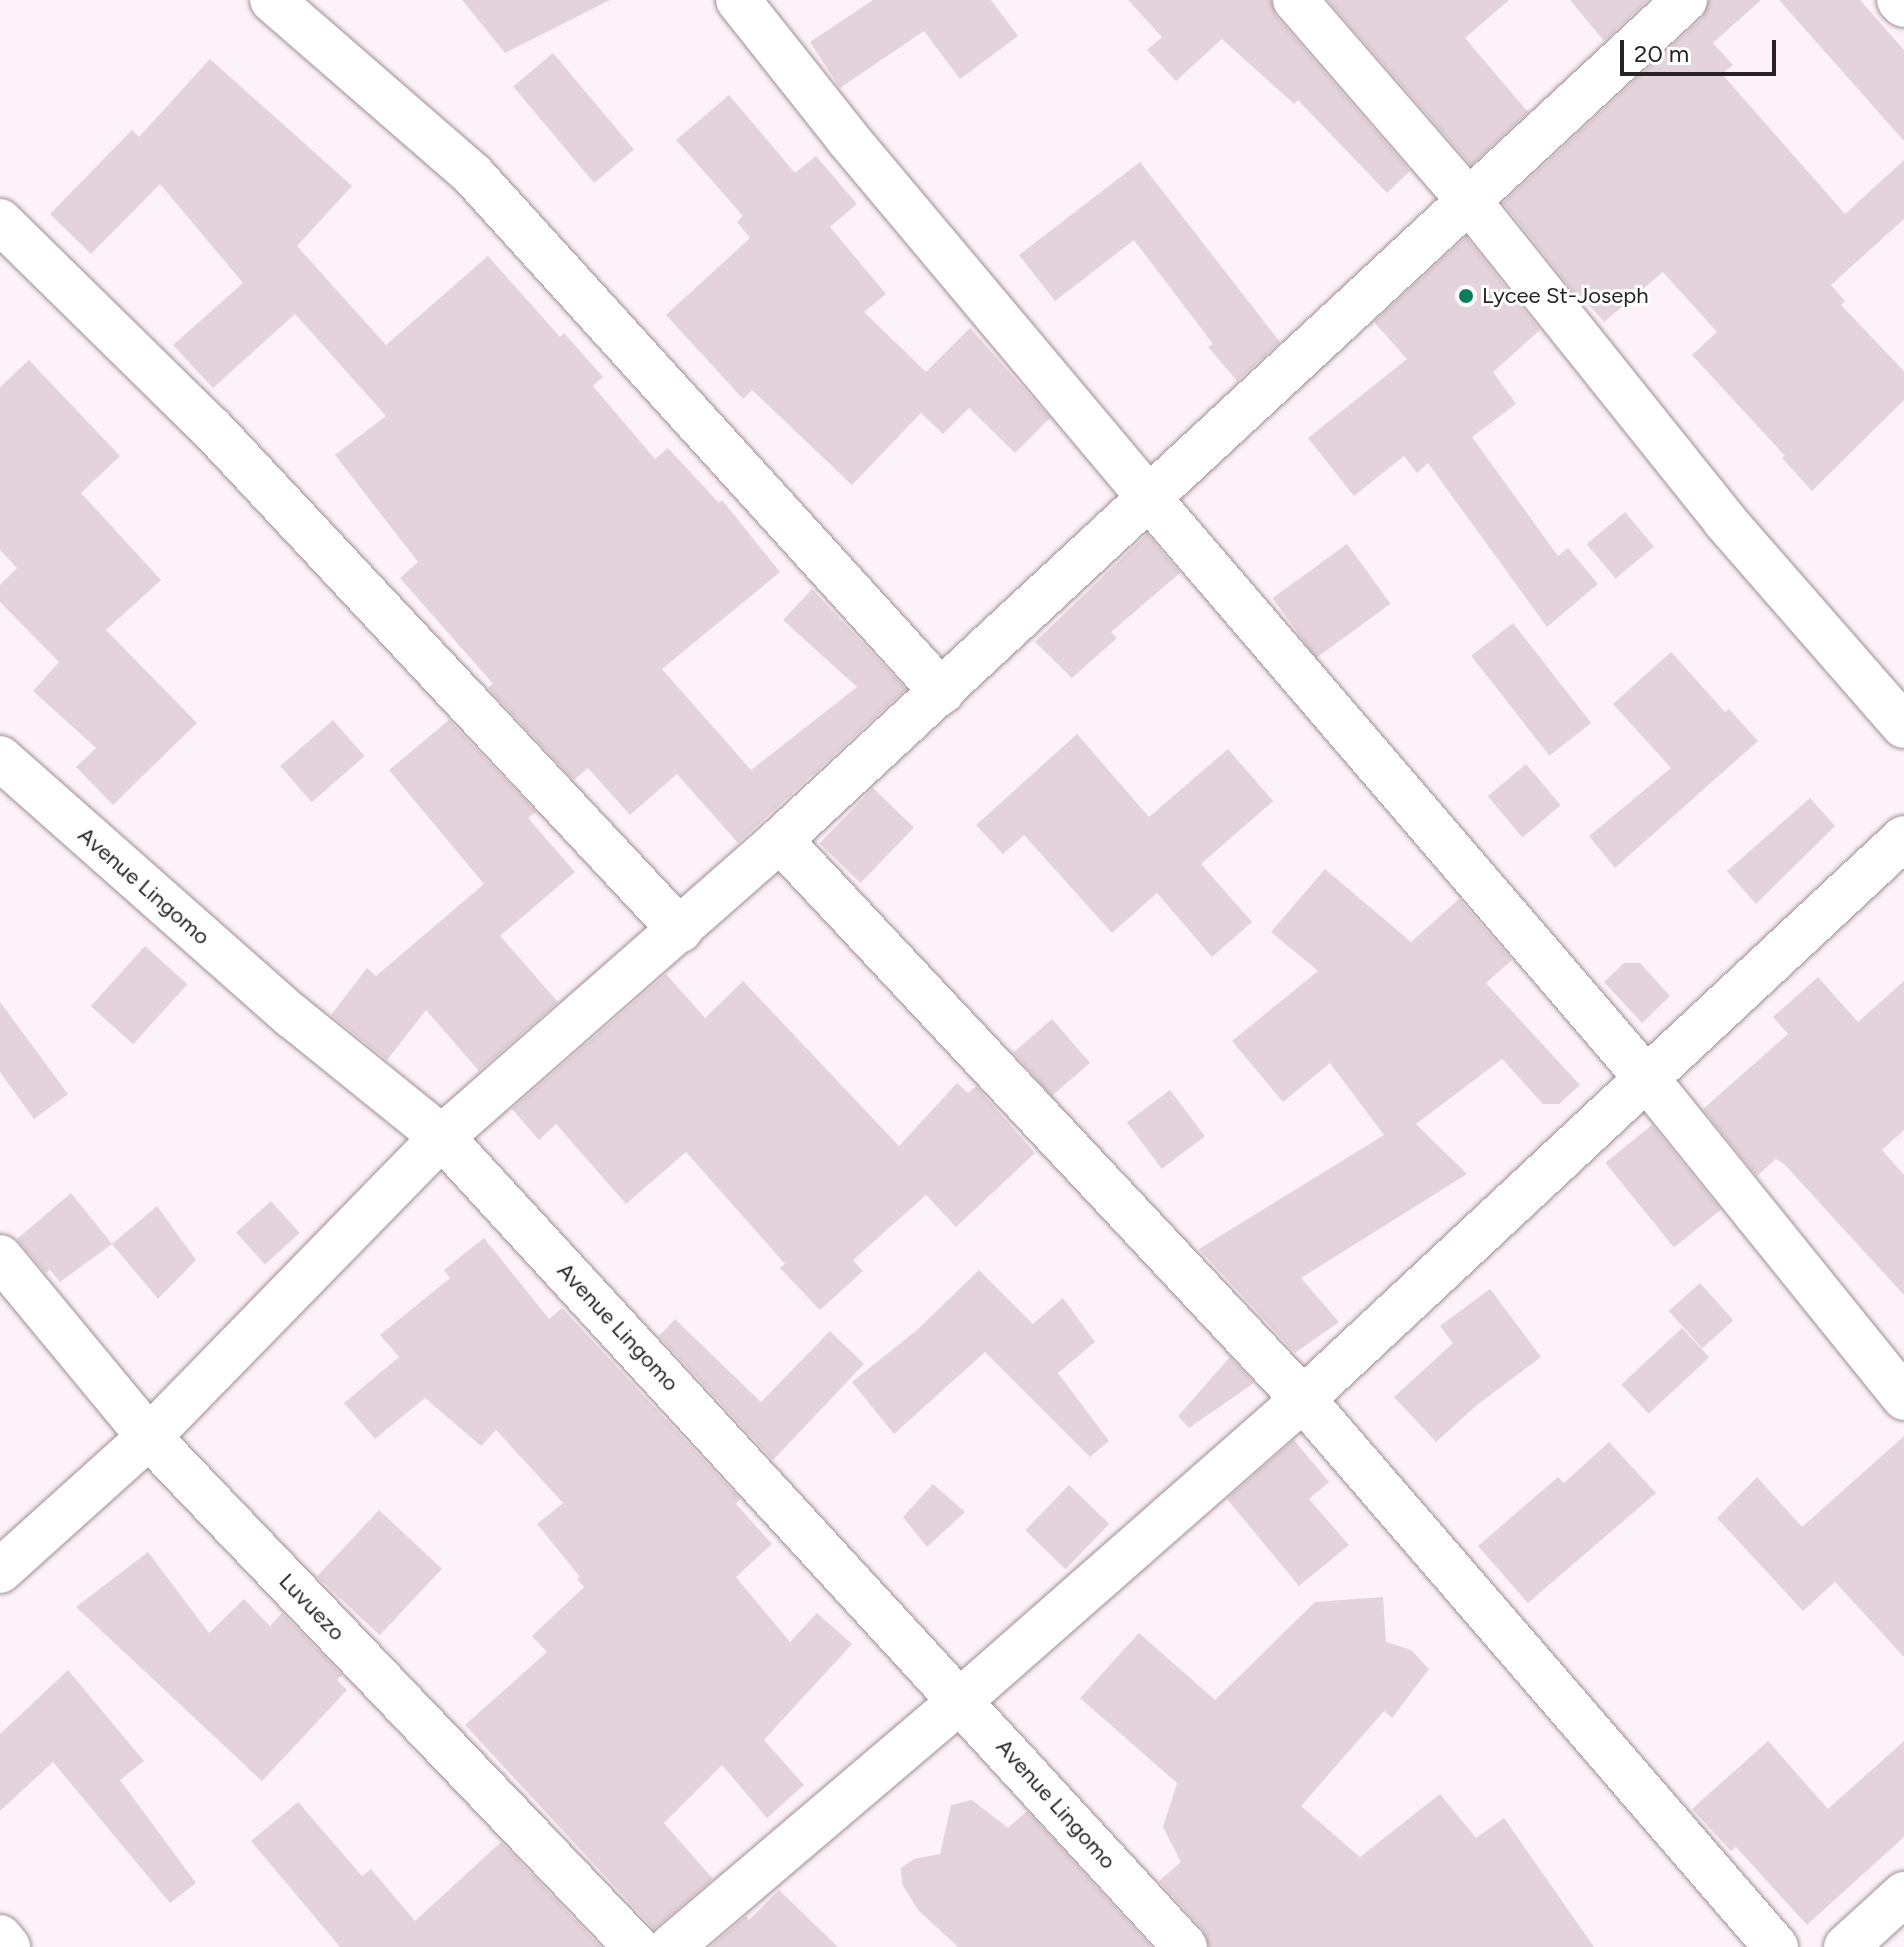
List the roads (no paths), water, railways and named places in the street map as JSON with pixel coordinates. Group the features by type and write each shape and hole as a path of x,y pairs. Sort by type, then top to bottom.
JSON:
{"street":[{"path":"272,0 473,175 942,692"},
{"path":"738,0 848,139 1148,497 1647,1079 1904,1398"},
{"path":"1295,0 1469,201 1725,521 1904,726"},
{"path":"0,1571 149,1437 442,1137 680,930 942,692 1685,0"},
{"path":"1899,0 1904,5"},
{"path":"0,221 212,429 680,930"},
{"name":"Avenue Lingomo","path":"0,758 292,1016 442,1137 962,1699 1185,1947"},
{"path":"671,1947 962,1699 1303,1399 1904,838"},
{"path":"780,840 1303,1399 1776,1947"},
{"name":"Luvuezo","path":"0,1257 149,1437 636,1947"},
{"path":"1846,1947 1904,1894"},
{"path":"0,1937 8,1947"}],"place":[{"name":"Lycee St-Joseph","path":"1466,296"}]}
